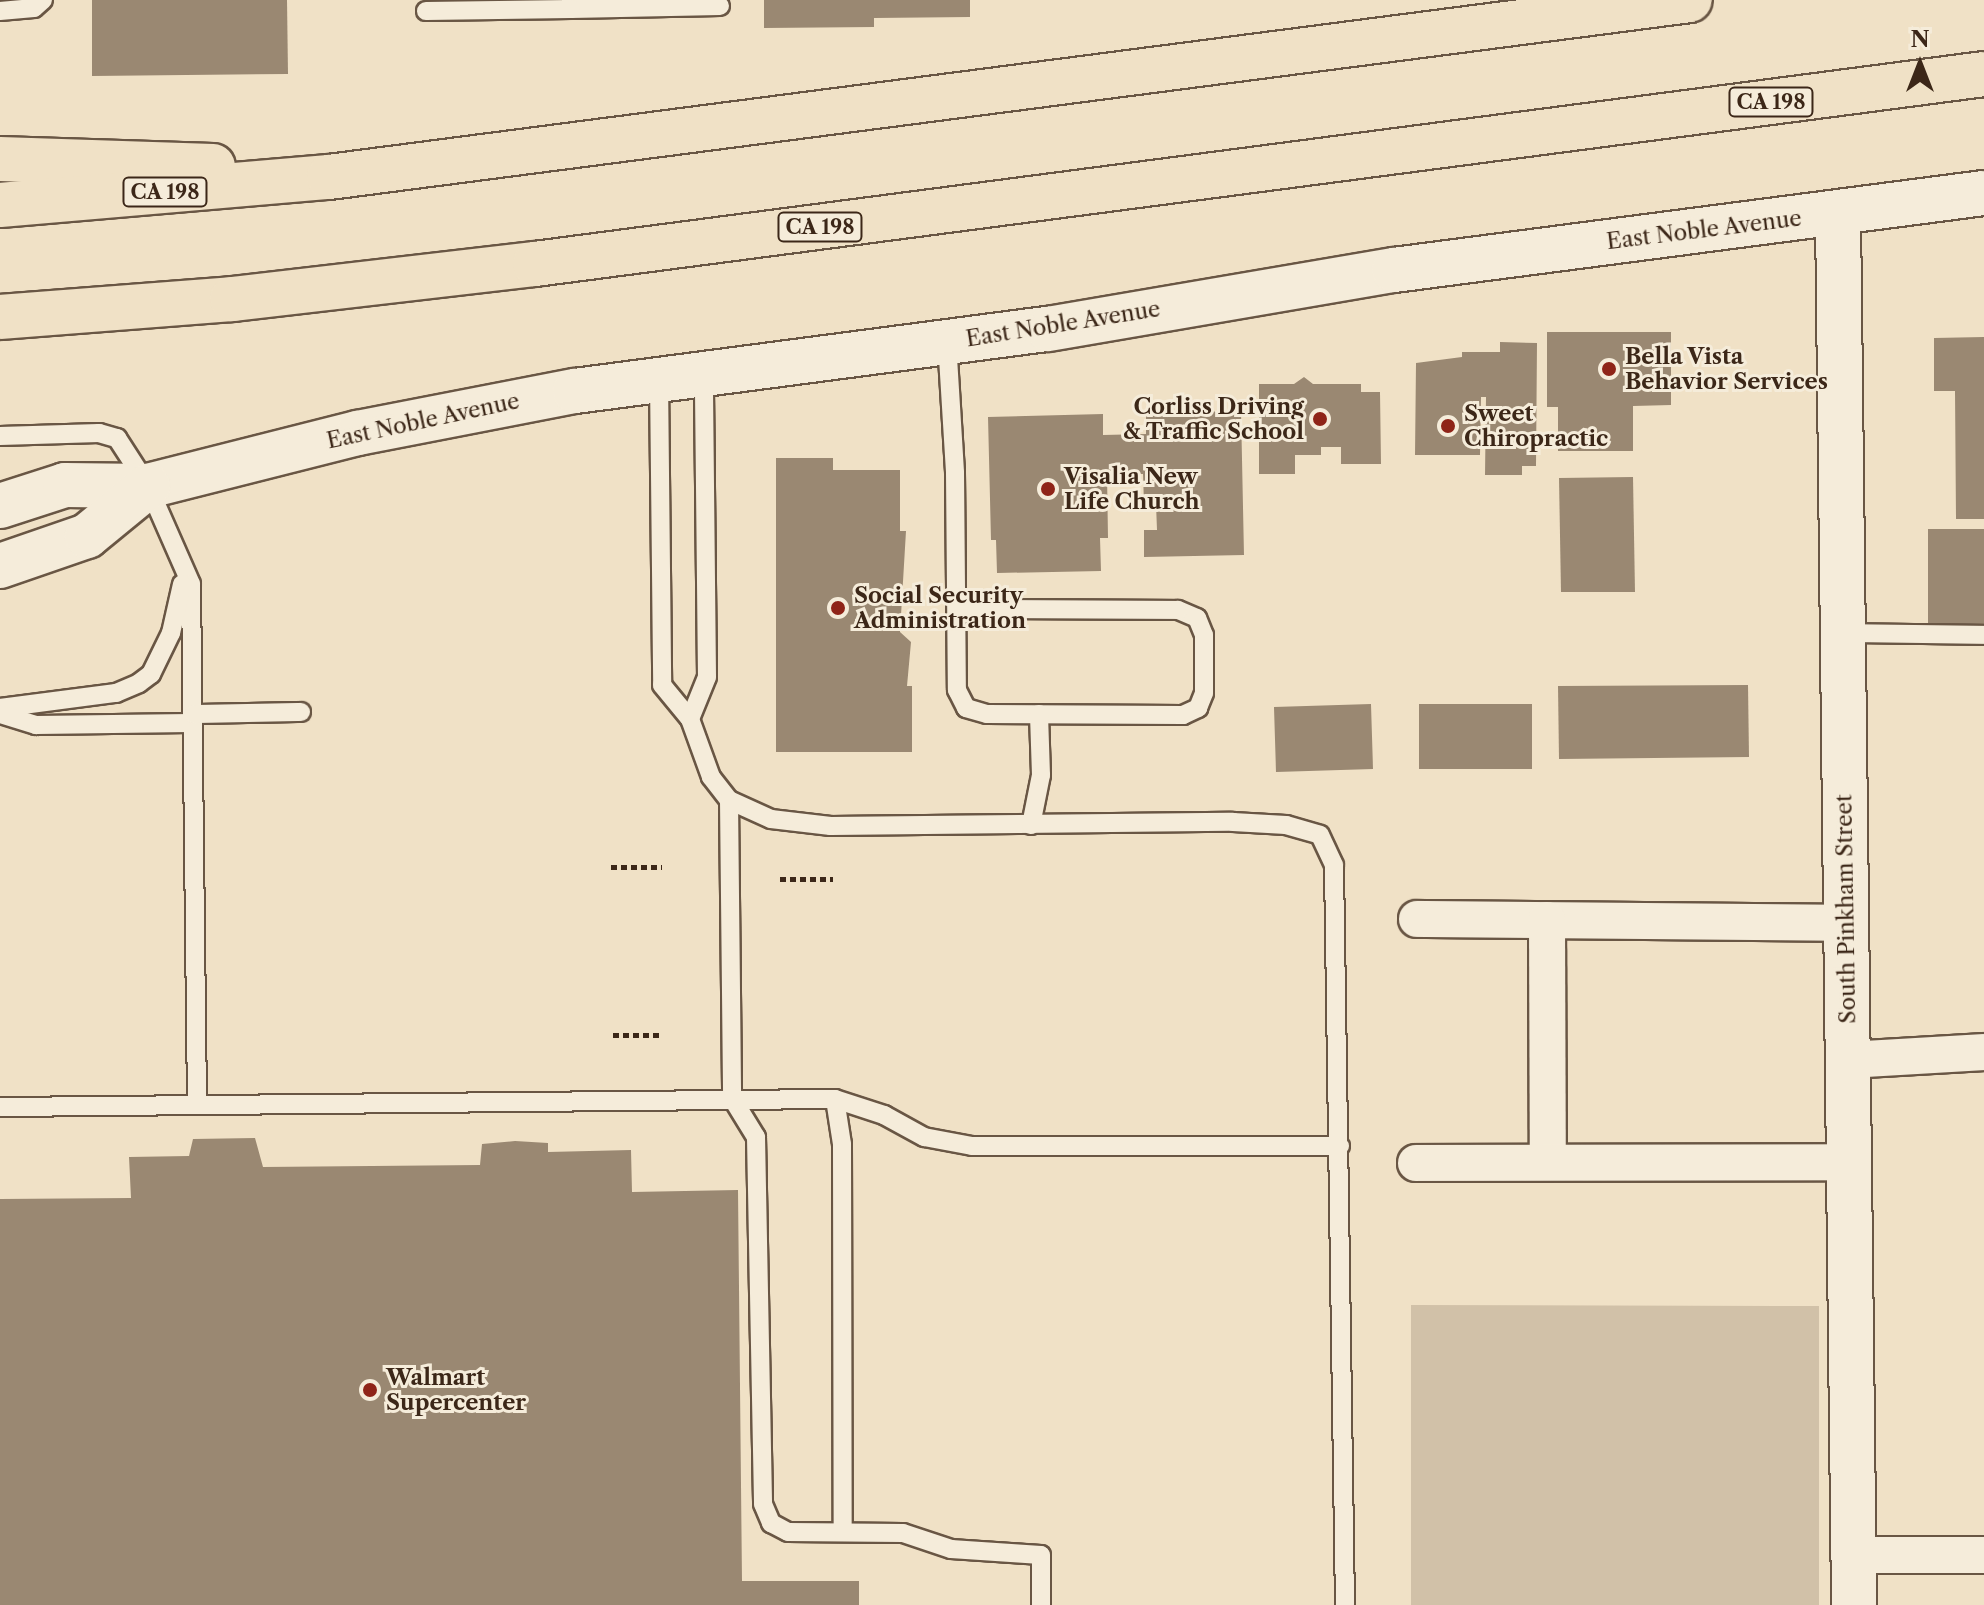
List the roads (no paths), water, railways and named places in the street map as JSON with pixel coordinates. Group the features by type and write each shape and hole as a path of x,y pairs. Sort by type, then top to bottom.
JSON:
{"highway":[{"name":"CA 198","path":"0,205 329,177 1690,0"},
{"name":"CA 198","path":"0,317 535,264 1984,74"},
{"path":"0,159 171,162 329,177"},
{"path":"0,327 80,311"}],"street":[{"name":"East Noble Avenue","path":"0,506 65,485 148,486 416,420 659,378 947,341 1394,270 1984,193"},
{"name":"South Pinkham Street","path":"1838,213 1854,1605"},
{"name":"East Noble Avenue","path":"0,566 87,536 148,486"},
{"path":"1417,919 1845,923"},
{"path":"1547,920 1548,1160"},
{"path":"1849,1060 1984,1052"},
{"path":"1416,1163 1548,1160 1849,1162"},
{"path":"1854,1555 1984,1555"}],"lane":[{"path":"0,11 34,8 43,0"},
{"path":"426,11 571,4 720,6"},
{"path":"947,341 958,609 957,690 966,708 987,714 1183,715 1198,708 1204,693 1204,635 1197,618 1178,610 958,609"},
{"path":"690,719 707,677 704,372"},
{"path":"659,378 662,685 690,719 711,777 729,800 771,819 831,826 1233,822 1286,825 1320,835 1334,865 1345,1605"},
{"path":"0,436 99,433 117,438 148,486 184,561 193,612 197,1103"},
{"path":"0,708 22,701 116,693 151,674 180,610 184,561"},
{"path":"1844,633 1984,635"},
{"path":"0,714 36,725 301,712"},
{"path":"1031,825 1041,775 1039,714"},
{"path":"729,800 732,1098 756,1137 763,1504 771,1523 788,1532 903,1533 951,1549 1041,1555 1041,1605"},
{"path":"0,1107 835,1099 884,1115 924,1137 972,1146 1340,1146"},
{"path":"835,1099 842,1144 843,1532"}],"place":[{"name":"Bella Vista Behavior Services","path":"1609,369"},
{"name":"Corliss Driving & Traffic School","path":"1320,419"},
{"name":"Sweet Chiropractic","path":"1448,426"},
{"name":"Visalia New Life Church","path":"1048,489"},
{"name":"Social Security Administration","path":"838,608"},
{"name":"Walmart Supercenter","path":"370,1390"}]}
